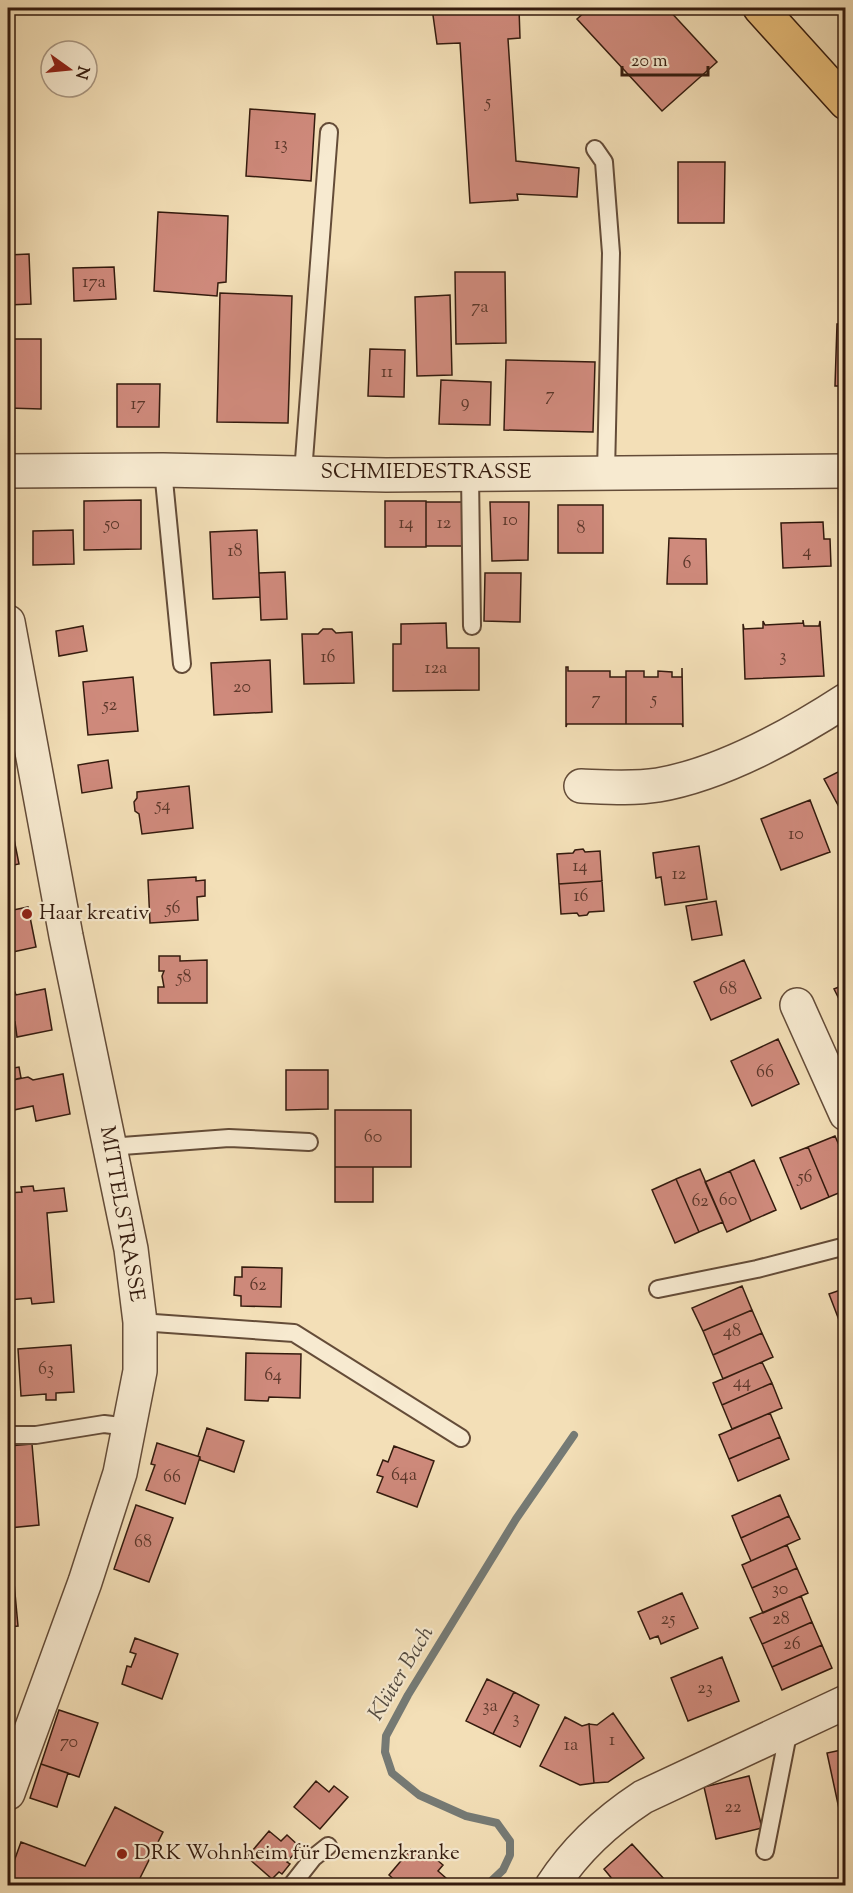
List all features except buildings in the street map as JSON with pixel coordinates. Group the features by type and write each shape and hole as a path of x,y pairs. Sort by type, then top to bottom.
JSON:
{"main road":[{"path":"760,8 846,103"}],"street":[{"name":"SCHMIEDESTRASSE","path":"8,471 164,470 470,474 846,471"},
{"name":"MITTELSTRASSE","path":"8,622 66,936 131,1249 140,1323 140,1371 120,1473 85,1582 16,1749 8,1793"},
{"path":"581,786 659,785 710,770 785,737 846,700"},
{"path":"797,1005 846,1114"},
{"path":"552,1886 579,1850 620,1813 643,1797 846,1702"}],"lane":[{"path":"303,473 329,132"},
{"path":"595,149 604,162 612,253 606,472"},
{"path":"164,470 182,664"},
{"path":"470,474 472,626"},
{"path":"109,1148 229,1138 309,1142"},
{"path":"658,1289 757,1269 846,1246"},
{"path":"140,1323 294,1333 461,1438"},
{"path":"8,1435 36,1435 104,1424 129,1427"},
{"path":"765,1851 789,1729"},
{"path":"291,1886 313,1858 328,1846"}],"waterway":[{"name":"Klüter Bach","path":"486,1886 503,1870 510,1855 510,1841 497,1823 466,1816 419,1795 392,1773 385,1752 386,1736 408,1695 516,1519 574,1435"}],"place":[{"name":"Haar kreativ","path":"27,914"},
{"name":"DRK Wohnheim für Demenzkranke","path":"122,1854"}]}
